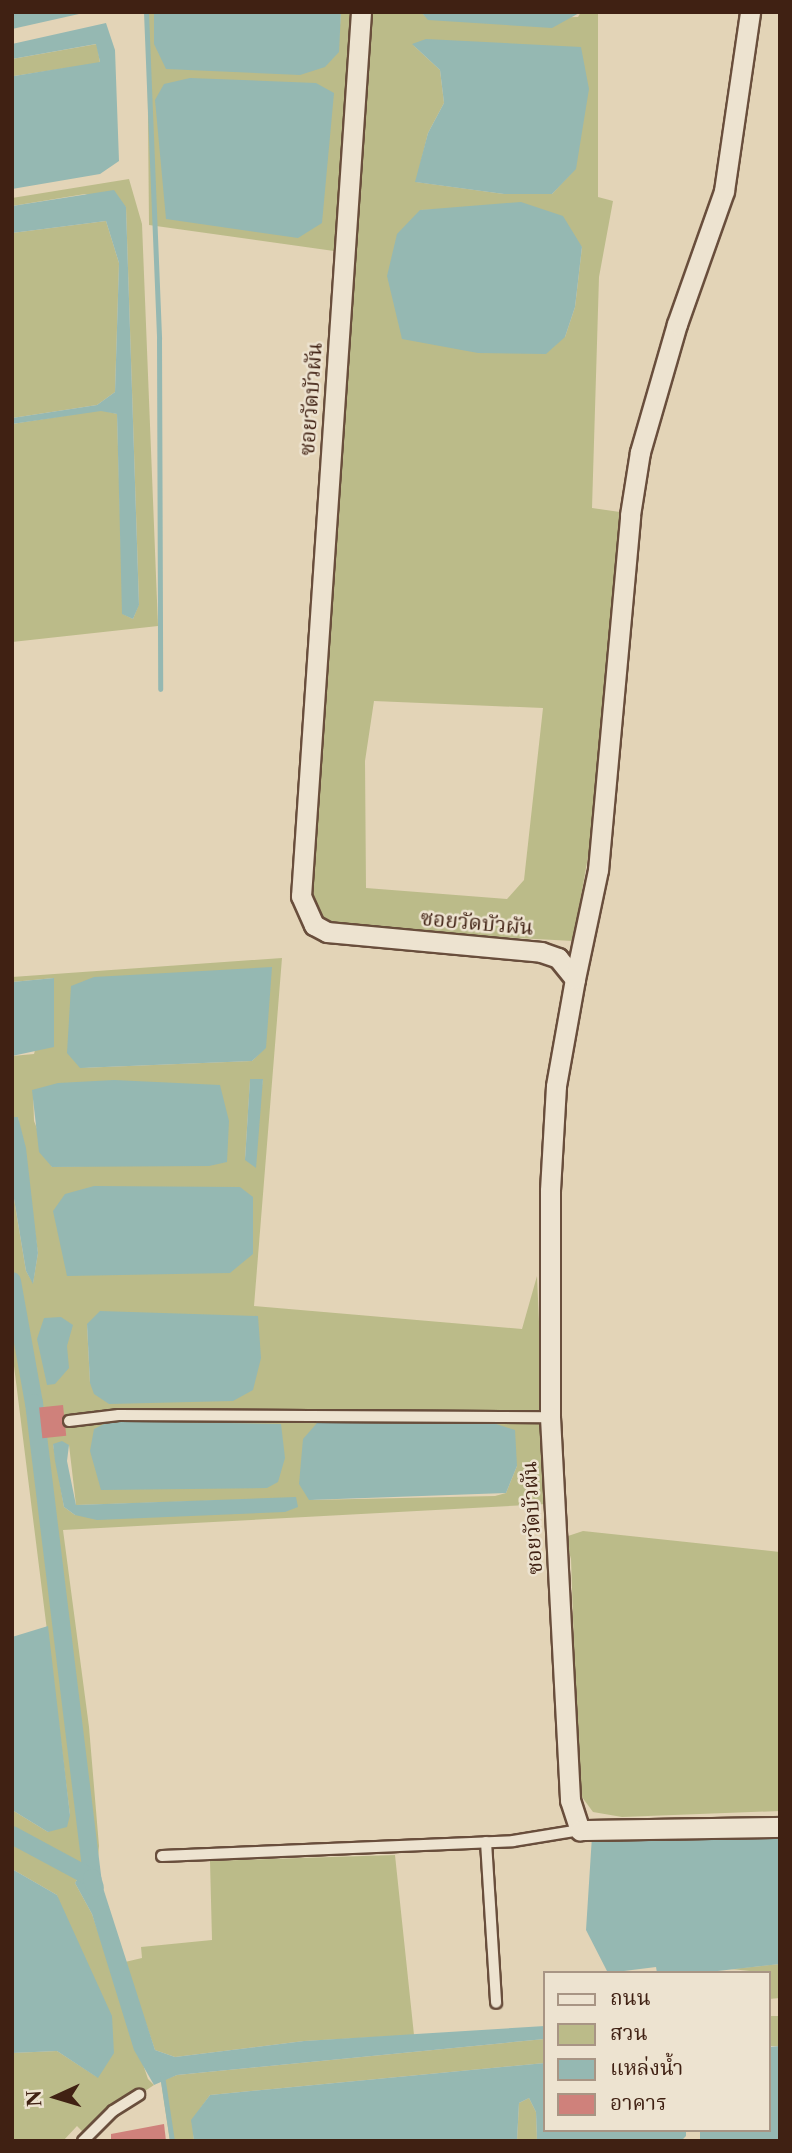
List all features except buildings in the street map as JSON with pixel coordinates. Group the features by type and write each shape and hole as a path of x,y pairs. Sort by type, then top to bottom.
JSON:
{"street":[{"name":"ซอยวัดบัวผัน","path":"361,12 301,896 314,925 327,932 541,952 558,958 575,979 556,1086 550,1191 550,1417 567,1768 580,1829"},
{"path":"575,979 598,870 630,515 640,452 677,324 724,191 750,12"},
{"path":"580,1829 780,1827"}],"lane":[{"path":"69,1421 119,1415 550,1417"},
{"path":"162,1856 486,1842 580,1829"},
{"path":"486,1842 496,2003"},
{"path":"83,2141 113,2111 138,2095"}],"green space":[{"path":"147,12 154,12 154,44 338,52 341,12 351,12 334,251 149,225"},
{"path":"366,12 421,12 429,20 578,17 581,12 598,12 598,197 613,201 599,277 592,508 620,512 594,823 573,941 362,930 325,924 314,900 310,866","holes":["413,45 576,168 552,194 504,194 416,182 428,133 444,103 440,70","459,209 582,247 575,307 565,337 420,210","374,701 543,708 524,880 507,899 366,888 365,761"]},
{"path":"97,44 100,63 14,76 12,99 12,59"},
{"path":"129,179 142,224 158,626 12,642 12,424 101,410 117,414 123,614 133,619 139,604 126,207 85,194 12,206 12,198"},
{"path":"106,221 119,263 115,392 97,405 12,418 12,233"},
{"path":"282,958 254,1306 522,1329 537,1276 547,1504 63,1530 89,1727 99,1846 97,1869 84,1868 75,1883 92,1914 148,2079 154,2085 83,2132 77,2126 63,2141 12,2141 12,2053 57,2051 97,2077 57,1895 12,1869 12,1810 48,1832 70,1815 12,1350 12,1187 26,1271 33,1283 38,1253 18,1117 12,1117 12,1056 34,1054 54,978 12,982 12,977","holes":["266,1047 252,1061 80,1068","263,1079 261,1092 245,1160 250,1080","33,1090 227,1162 52,1167 34,1121","87,1324 233,1401 189,1401 90,1383","53,1444 69,1445 76,1505 296,1498 75,1515 64,1507","517,1466 506,1493 495,1496 309,1500"]},
{"path":"583,1531 780,1552 780,1811 622,1817 593,1812 579,1793 571,1559 565,1537"},
{"path":"395,1855 414,2035 304,2041 175,2057 155,2050 125,1962 142,1958 141,1947 212,1940 210,1861"},
{"path":"780,1964 780,1998 771,1999 771,1971 731,1969"},
{"path":"771,2016 780,2016 780,2046 771,2046"},
{"path":"544,2039 544,2063 210,2095 192,2120 194,2141 170,2141 161,2081 177,2075"},
{"path":"529,2098 536,2112 537,2141 517,2141 519,2103"}],"water":[{"path":"12,12 88,12 12,29"},
{"path":"154,12 341,12 339,52 325,67 300,75 166,69 154,44"},
{"path":"421,12 581,12 552,28 428,20"},
{"path":"106,23 115,50 119,161 100,174 12,189 14,76 100,62 96,44 12,59 12,44"},
{"path":"426,39 581,47 589,89 576,169 552,194 504,194 415,182 428,133 444,103 440,70 412,44"},
{"path":"190,78 316,83 334,93 322,223 298,238 166,219 155,100 164,84"},
{"path":"114,190 126,207 139,605 133,619 122,614 117,414 101,411 12,424 12,418 97,405 115,392 119,263 106,221 12,233 12,206"},
{"path":"521,202 563,216 582,247 575,307 565,337 546,354 478,353 402,339 387,276 397,234 420,210"},
{"path":"272,967 266,1048 252,1061 80,1068 67,1053 71,986 94,977"},
{"path":"54,978 54,1047 12,1056 12,982"},
{"path":"250,1079 263,1079 256,1168 245,1160"},
{"path":"114,1080 220,1085 229,1121 227,1162 209,1166 52,1167 39,1152 32,1090 58,1083"},
{"path":"12,1117 18,1117 26,1148 38,1253 33,1284 26,1271 12,1187"},
{"path":"94,1186 240,1187 253,1197 253,1254 230,1273 67,1276 53,1211 65,1194"},
{"path":"100,1311 258,1316 261,1358 253,1390 233,1401 109,1404 94,1394 90,1383 87,1324"},
{"path":"61,1317 73,1325 67,1346 69,1368 55,1384 47,1385 37,1339 44,1318"},
{"path":"110,1421 281,1424 285,1458 278,1482 267,1488 101,1490 90,1451 94,1429"},
{"path":"490,1422 515,1430 517,1466 506,1493 309,1500 299,1484 303,1439 317,1423"},
{"path":"62,1441 69,1445 67,1461 76,1505 296,1497 298,1507 285,1512 97,1520 75,1515 64,1507 55,1461 53,1444"},
{"path":"48,1626 70,1815 67,1827 48,1832 12,1810 12,1637"},
{"path":"592,1836 780,1836 780,1964 718,1971 657,1971 656,1967 607,1971 586,1930"},
{"path":"84,1868 97,1869 155,2050 175,2057 304,2041 544,2026 544,2039 177,2075 154,2085 134,2050 92,1914 75,1883"},
{"path":"12,1869 57,1895 112,2016 114,2053 98,2078 57,2051 12,2053"},
{"path":"780,2046 780,2141 700,2141 700,2132 771,2132 771,2047"},
{"path":"544,2063 544,2132 686,2132 686,2136 681,2141 537,2141 536,2112 529,2098 519,2103 517,2141 194,2141 191,2120 210,2095"}],"waterway":[{"path":"146,12 159,339 160,689"},
{"path":"12,1281 34,1403 92,1878"},
{"path":"12,1835 92,1878 95,1888"},
{"path":"162,2075 172,2141"}]}
